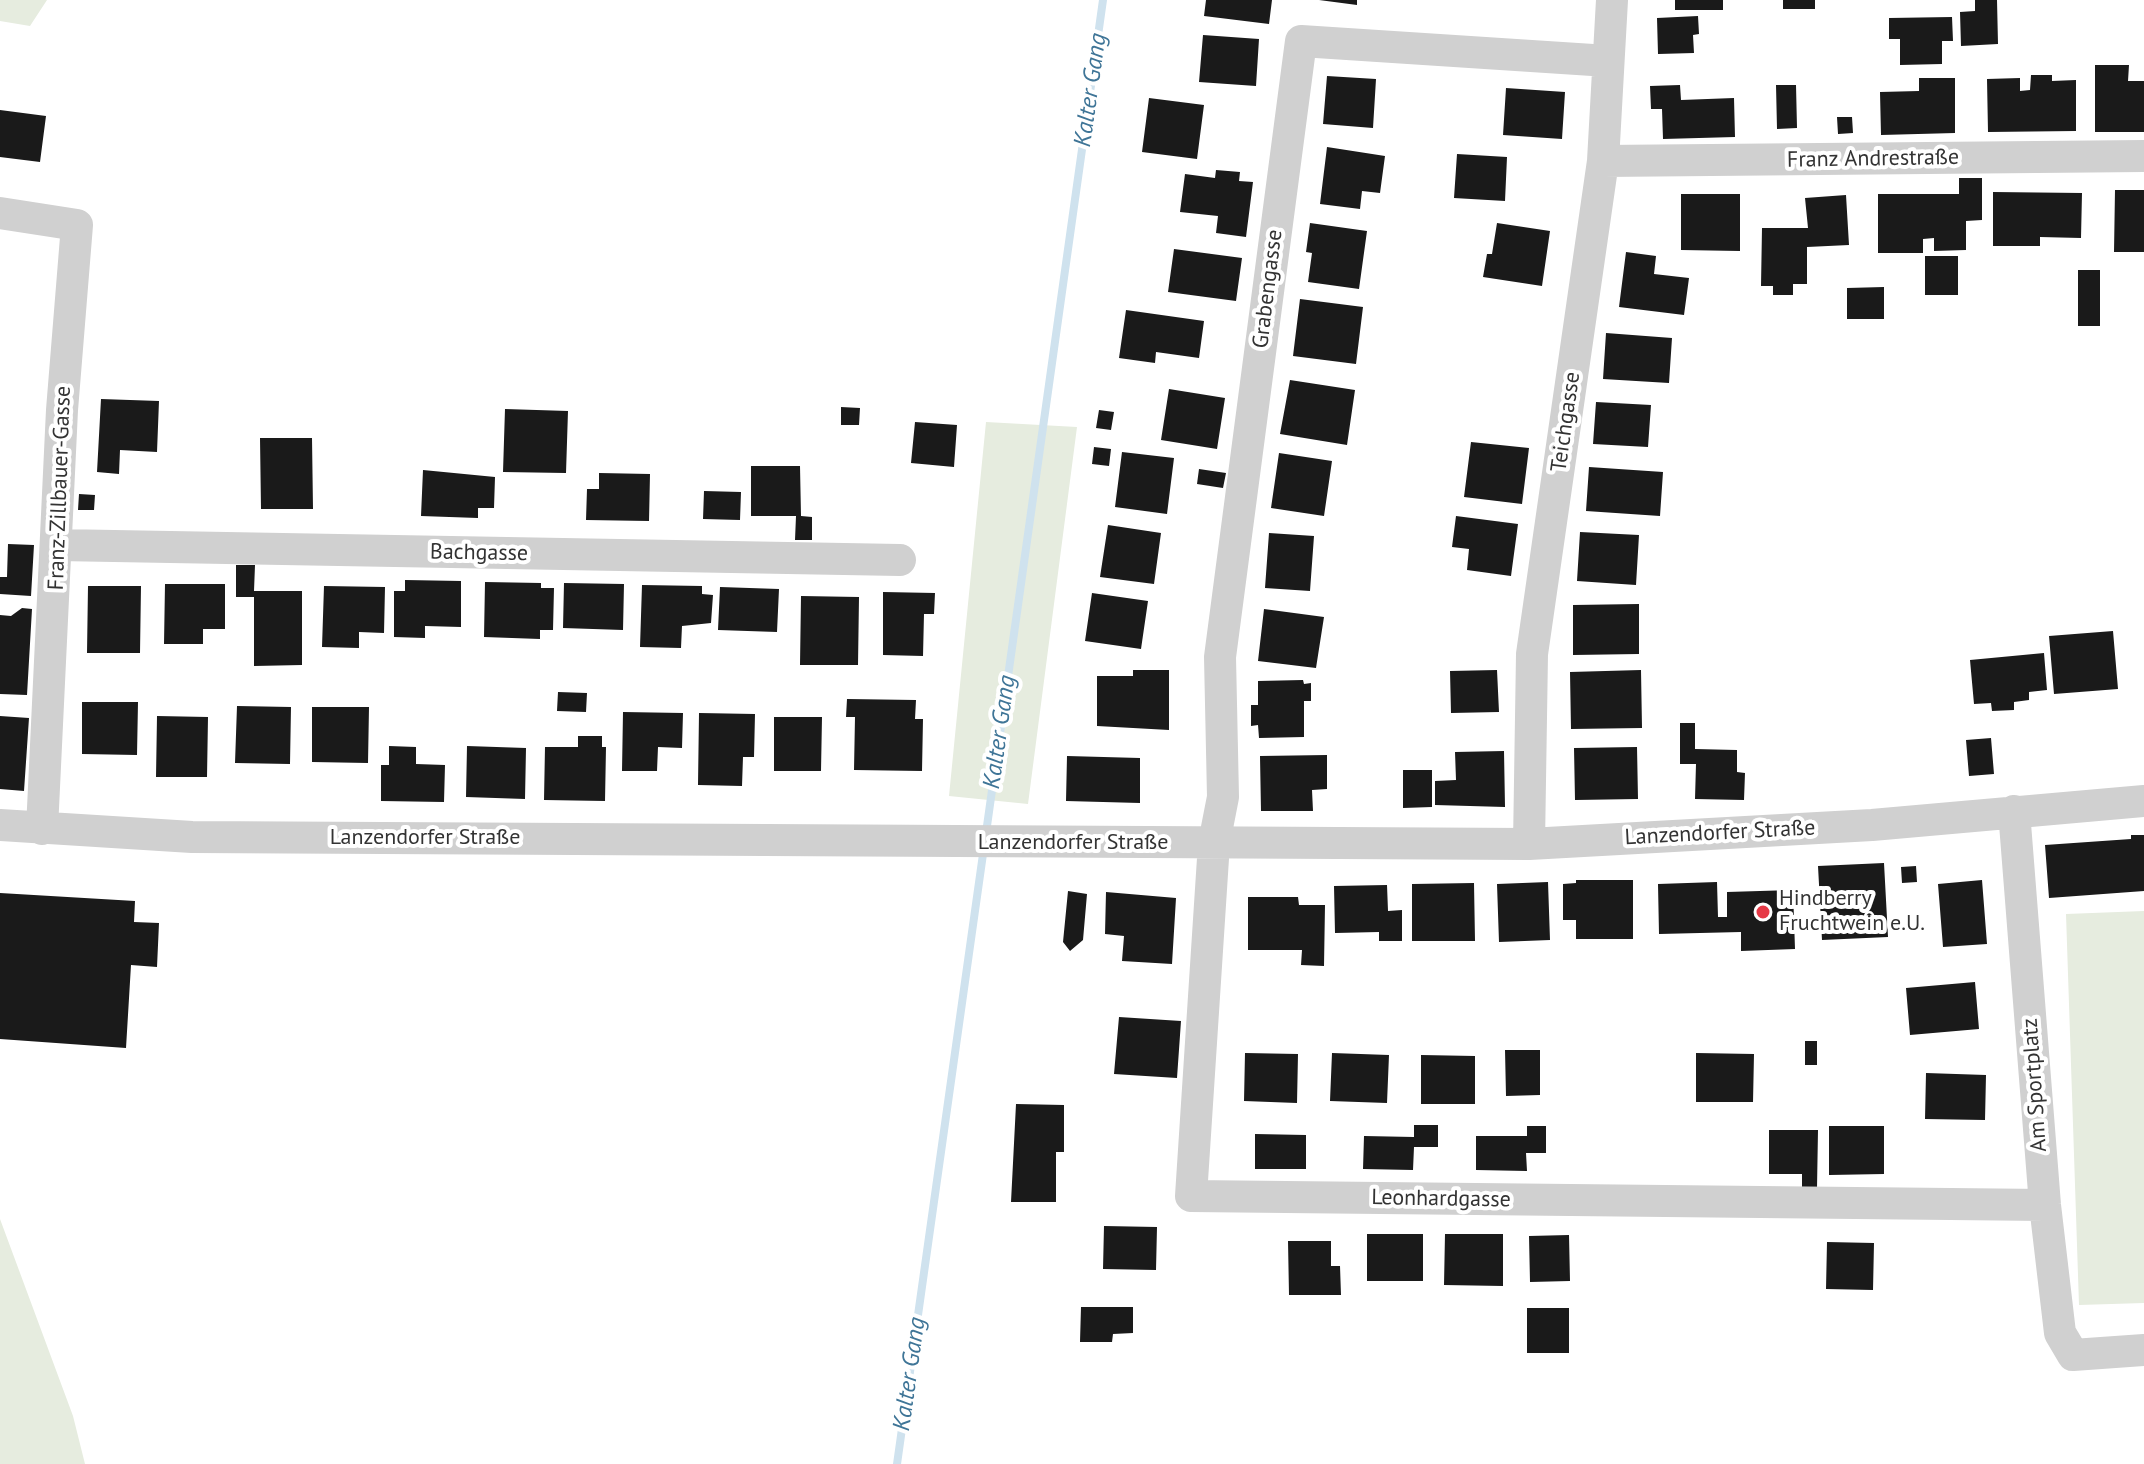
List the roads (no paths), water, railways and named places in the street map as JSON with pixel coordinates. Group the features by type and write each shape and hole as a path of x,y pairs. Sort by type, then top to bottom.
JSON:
{"street":[{"name":"Teichgasse","path":"1529,844 1532,654 1603,161 1612,0"},
{"name":"Grabengasse","path":"1214,843 1223,797 1220,657 1301,41 1608,61"},
{"name":"Franz Andrestraße","path":"1603,161 2144,156"},
{"name":"Franz-Zillbauer-Gasse","path":"0,213 77,225 62,410 58,545 42,829"},
{"name":"Bachgasse","path":"58,545 900,560"},
{"name":"Lanzendorfer Straße","path":"0,825 192,837 1028,844 1529,844 1872,825 2144,801"},
{"name":"Am Sportplatz","path":"2014,811 2045,1205 2054,1307 2060,1333 2073,1355 2144,1350"},
{"name":"Leonhardgasse","path":"1214,843 1191,1196 2045,1205"}],"waterway":[{"name":"Kalter Gang","path":"986,833 1103,0"},
{"name":"Kalter Gang","path":"897,1464 984,847"}],"place":[{"name":"Hindberry Fruchtwein e.U.","path":"1763,912"}]}
